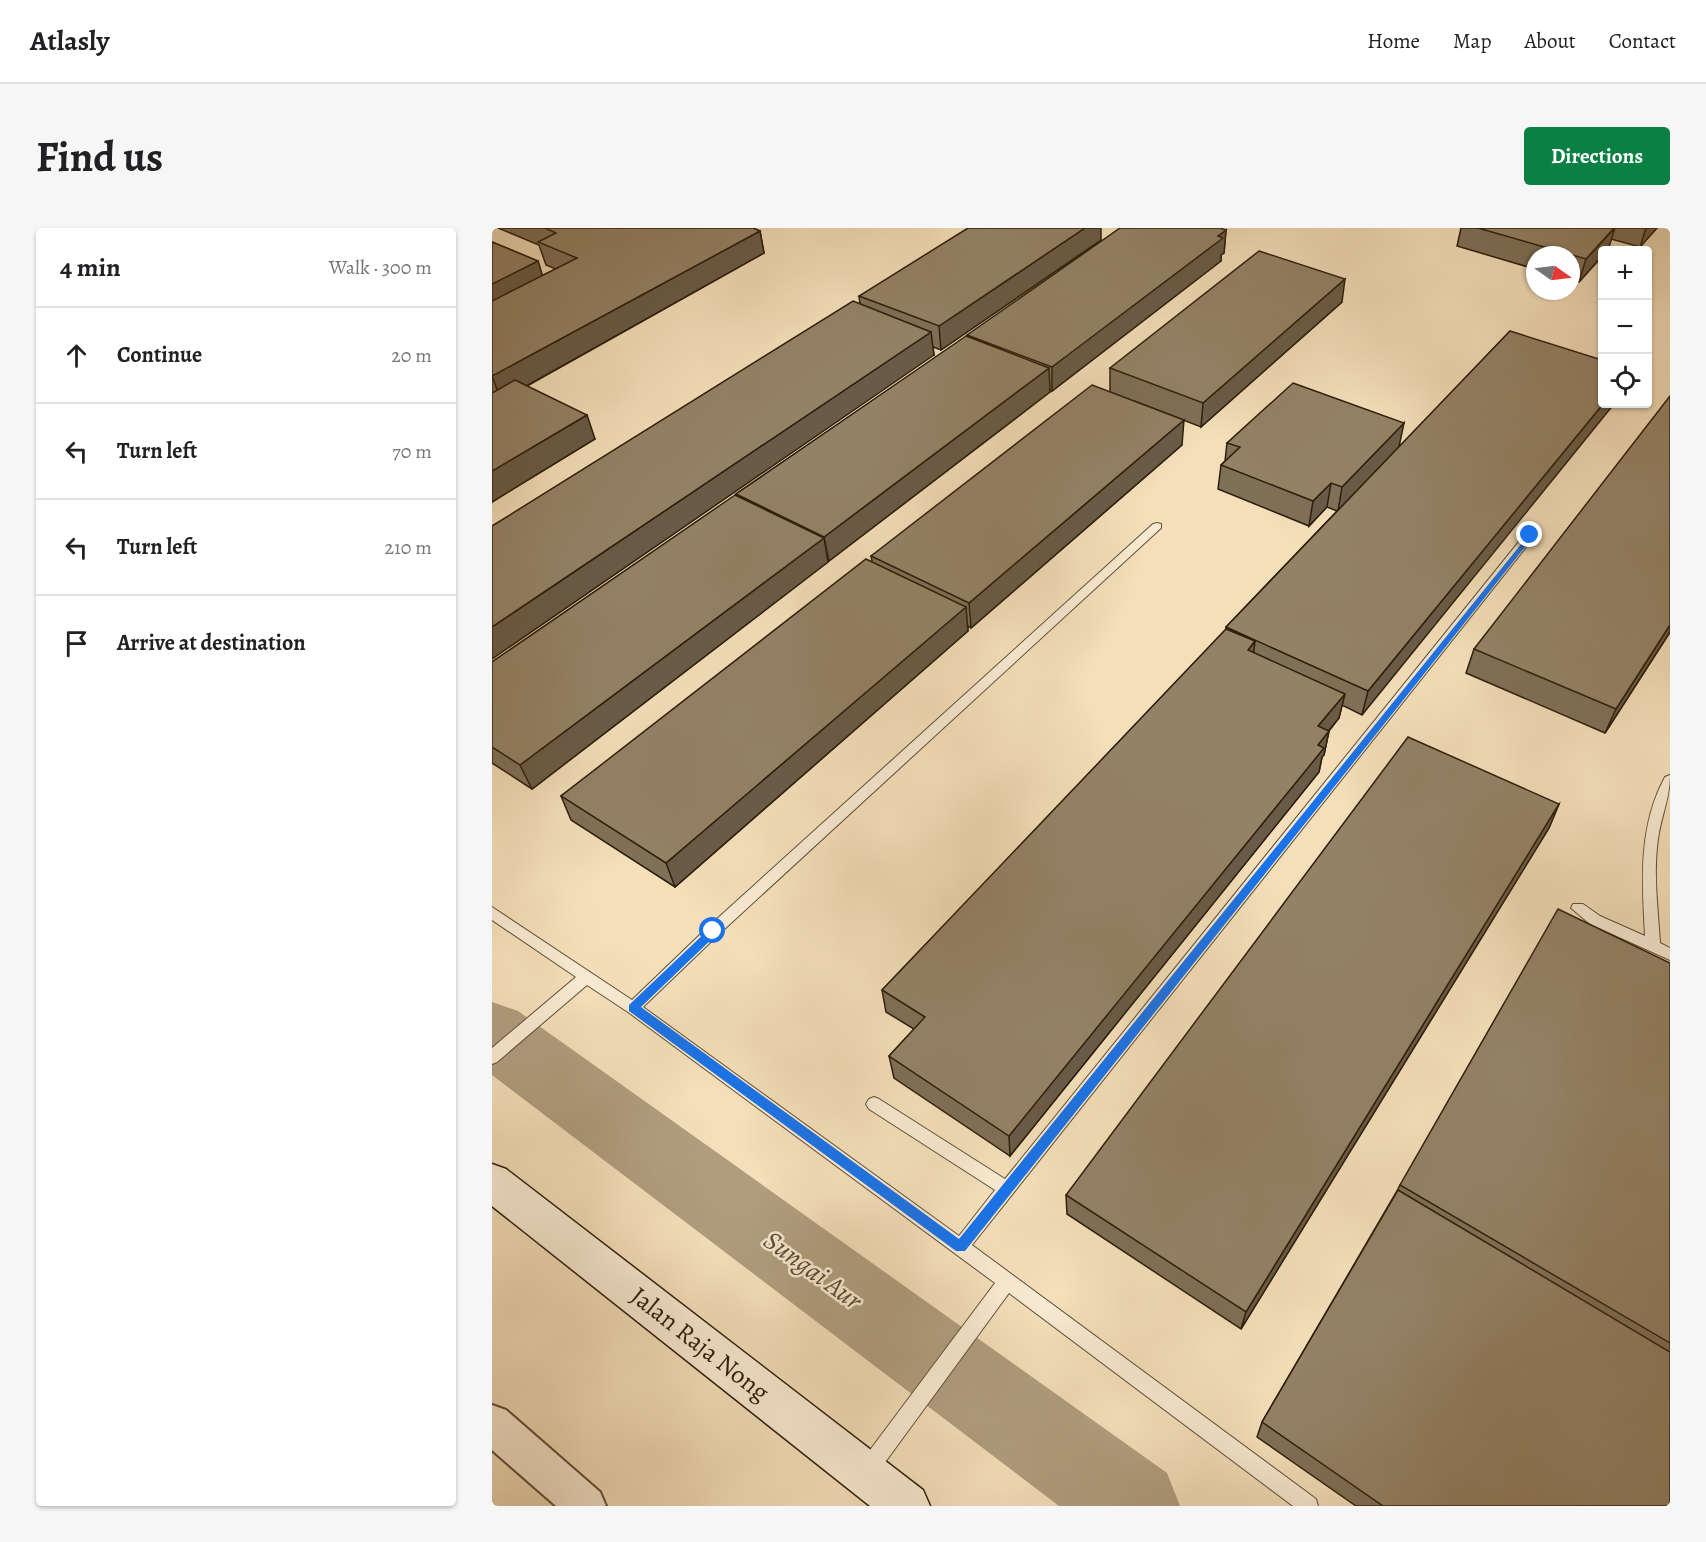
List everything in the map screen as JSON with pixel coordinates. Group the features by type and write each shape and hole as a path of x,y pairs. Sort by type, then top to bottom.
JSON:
{"main road":[{"name":"Jalan Raja Nong","path":"492,1182 907,1506"}],"street":[{"path":"492,1424 586,1506"}],"lane":[{"path":"633,1008 713,931 1156,526"},
{"path":"960,1247 1530,535"},
{"path":"1653,946 1648,857 1660,798 1670,780"},
{"path":"1578,908 1595,920 1670,954"},
{"path":"492,913 633,1008 1007,1281 1309,1506"},
{"path":"492,1057 587,976"},
{"path":"874,1104 1007,1189"},
{"path":"865,1473 1007,1281"}],"building":[{"path":"545,228 753,228 760,231 492,376 492,301 577,258 538,242 556,233"},
{"path":"968,228 1085,228 939,326 859,296"},
{"path":"1120,228 1220,228 1226,230 1218,236 1223,238 1052,367 967,335"},
{"path":"1478,228 1614,228 1586,259 1580,257 1580,246 1541,246"},
{"path":"492,242 538,261 492,284"},
{"path":"1259,251 1345,279 1203,403 1110,368"},
{"path":"853,301 931,332 492,627 492,526"},
{"path":"1510,331 1598,359 1600,408 1368,691 1226,627"},
{"path":"966,336 1049,368 824,537 736,494"},
{"path":"515,380 587,415 492,471 492,393"},
{"path":"1293,383 1404,423 1342,487 1331,483 1313,501 1221,465 1240,447 1227,443"},
{"path":"1092,385 1184,420 969,603 871,556"},
{"path":"1670,396 1670,625 1616,709 1474,649"},
{"path":"735,495 824,538 520,765 492,747 492,662"},
{"path":"866,559 966,607 666,863 561,796"},
{"path":"1226,629 1255,641 1248,650 1345,694 1318,726 1329,731 1318,745 1324,748 1009,1136 889,1056 925,1017 882,990"},
{"path":"1408,737 1559,804 1246,1312 1066,1195"},
{"path":"1558,909 1670,963 1670,1343 1400,1185"},
{"path":"1398,1190 1670,1352 1670,1506 1383,1506 1262,1422"}],"waterway":[{"name":"Sungai Aur","path":"492,1033 1134,1506"}],"route":[{"path":"713,931 633,1008 960,1247 1530,535"}]}
